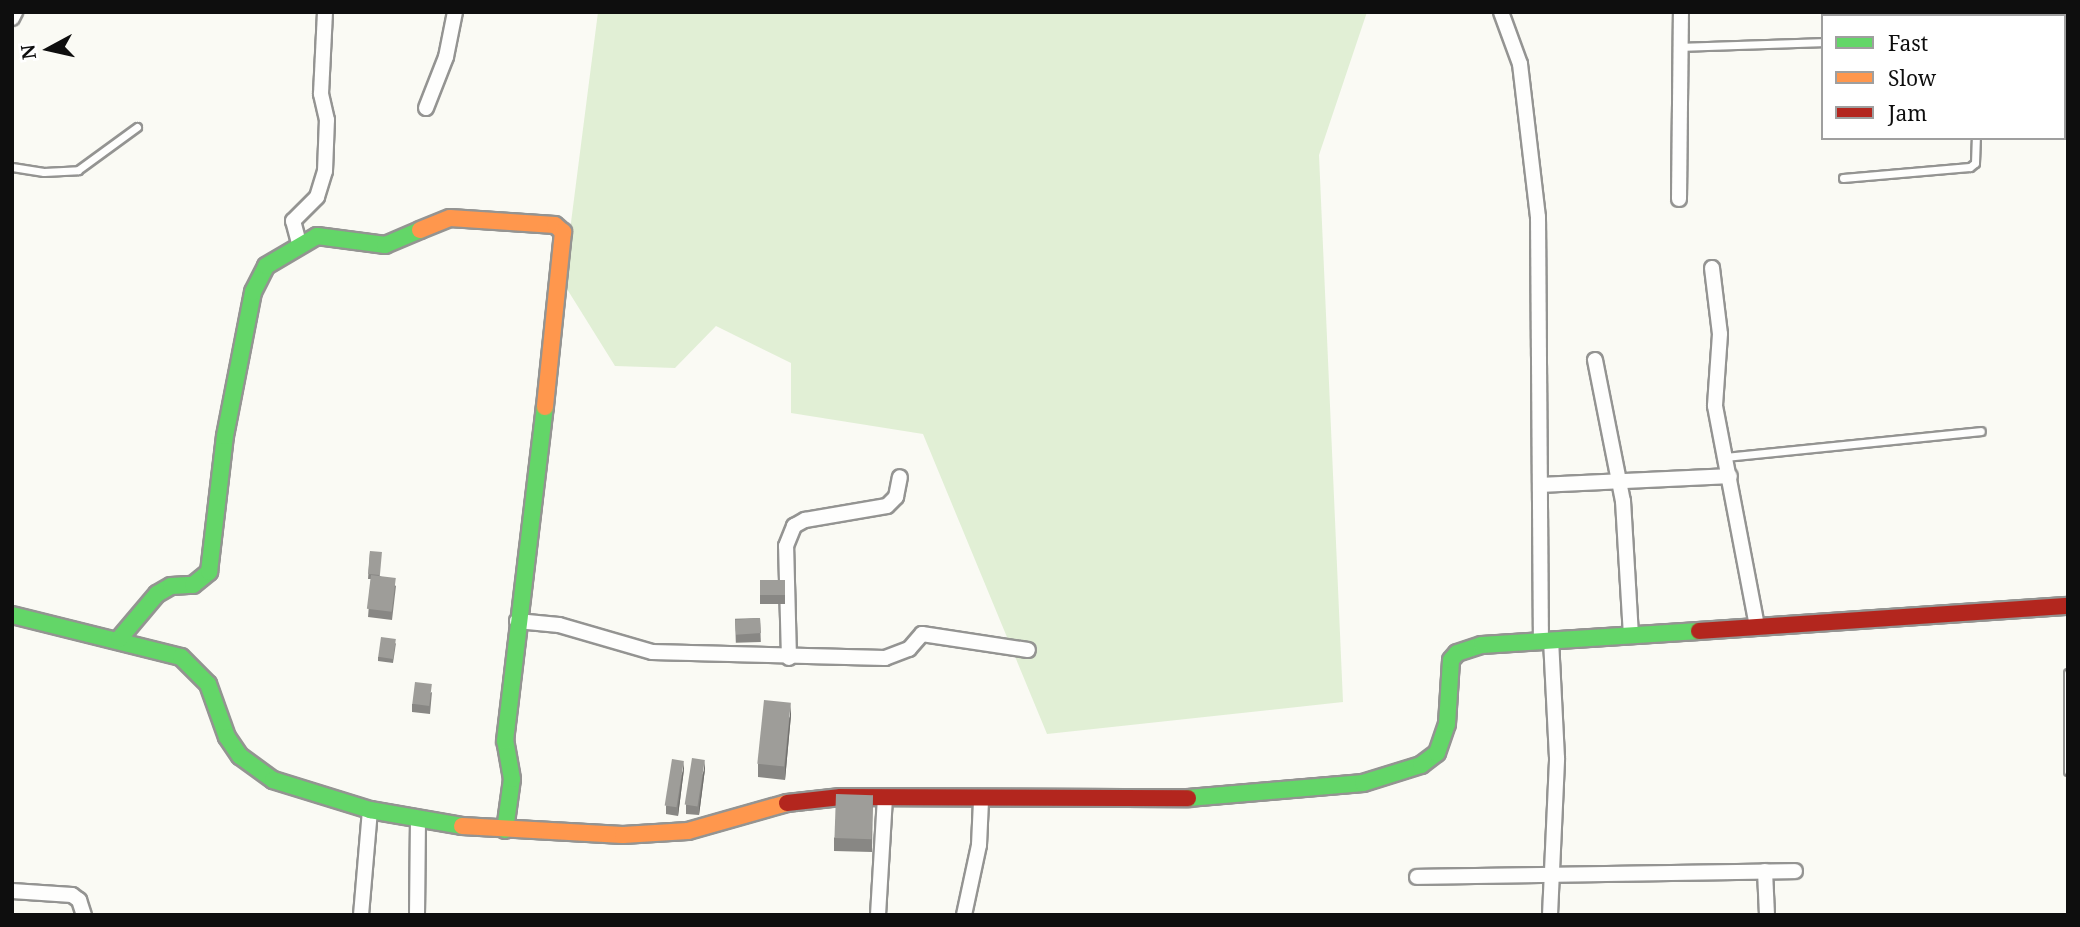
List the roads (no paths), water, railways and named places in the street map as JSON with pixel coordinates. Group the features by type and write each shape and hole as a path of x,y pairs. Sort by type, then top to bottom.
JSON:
{"street":[{"path":"12,18 15,12"},
{"path":"299,243 293,221 317,197 325,171 327,120 321,94 325,12"},
{"path":"426,108 446,57 455,12"},
{"path":"1501,12 1520,64 1536,197 1546,640 1557,737 1554,875 1550,915"},
{"path":"1679,199 1681,12"},
{"path":"118,639 157,594 171,586 193,585 209,572 221,459 253,292 266,266 299,243 329,236 385,245 450,218 555,225 563,232 544,426 530,503 505,741 512,779 505,830"},
{"path":"1712,268 1720,334 1715,406 1757,626"},
{"path":"1595,360 1620,481 1630,635"},
{"path":"1541,485 1730,476"},
{"path":"789,658 786,546 794,526 805,520 887,506 896,496 900,477"},
{"path":"12,615 118,639 181,657 198,669 208,684 227,737 256,770 309,794 370,810 418,818 505,830 594,835 688,831 785,803 886,797 981,801 1282,793 1388,777 1421,765 1441,747 1447,724 1448,676 1457,653 1482,645 2068,606"},
{"path":"517,621 559,625 652,652 789,658 886,658 909,649 922,634 1028,650"},
{"path":"878,915 886,797"},
{"path":"964,915 979,845 981,801"},
{"path":"361,915 370,810"},
{"path":"417,915 418,818"},
{"path":"1765,871 1767,915"},
{"path":"1417,877 1795,871"},
{"path":"12,891 72,895 79,900 84,915"}],"lane":[{"path":"1681,47 1821,42"},
{"path":"12,167 44,172 78,170 137,127"},
{"path":"1843,178 1970,167 1975,163 1976,140"},
{"path":"1726,457 1981,431"},
{"path":"2068,673 2068,771"}]}
